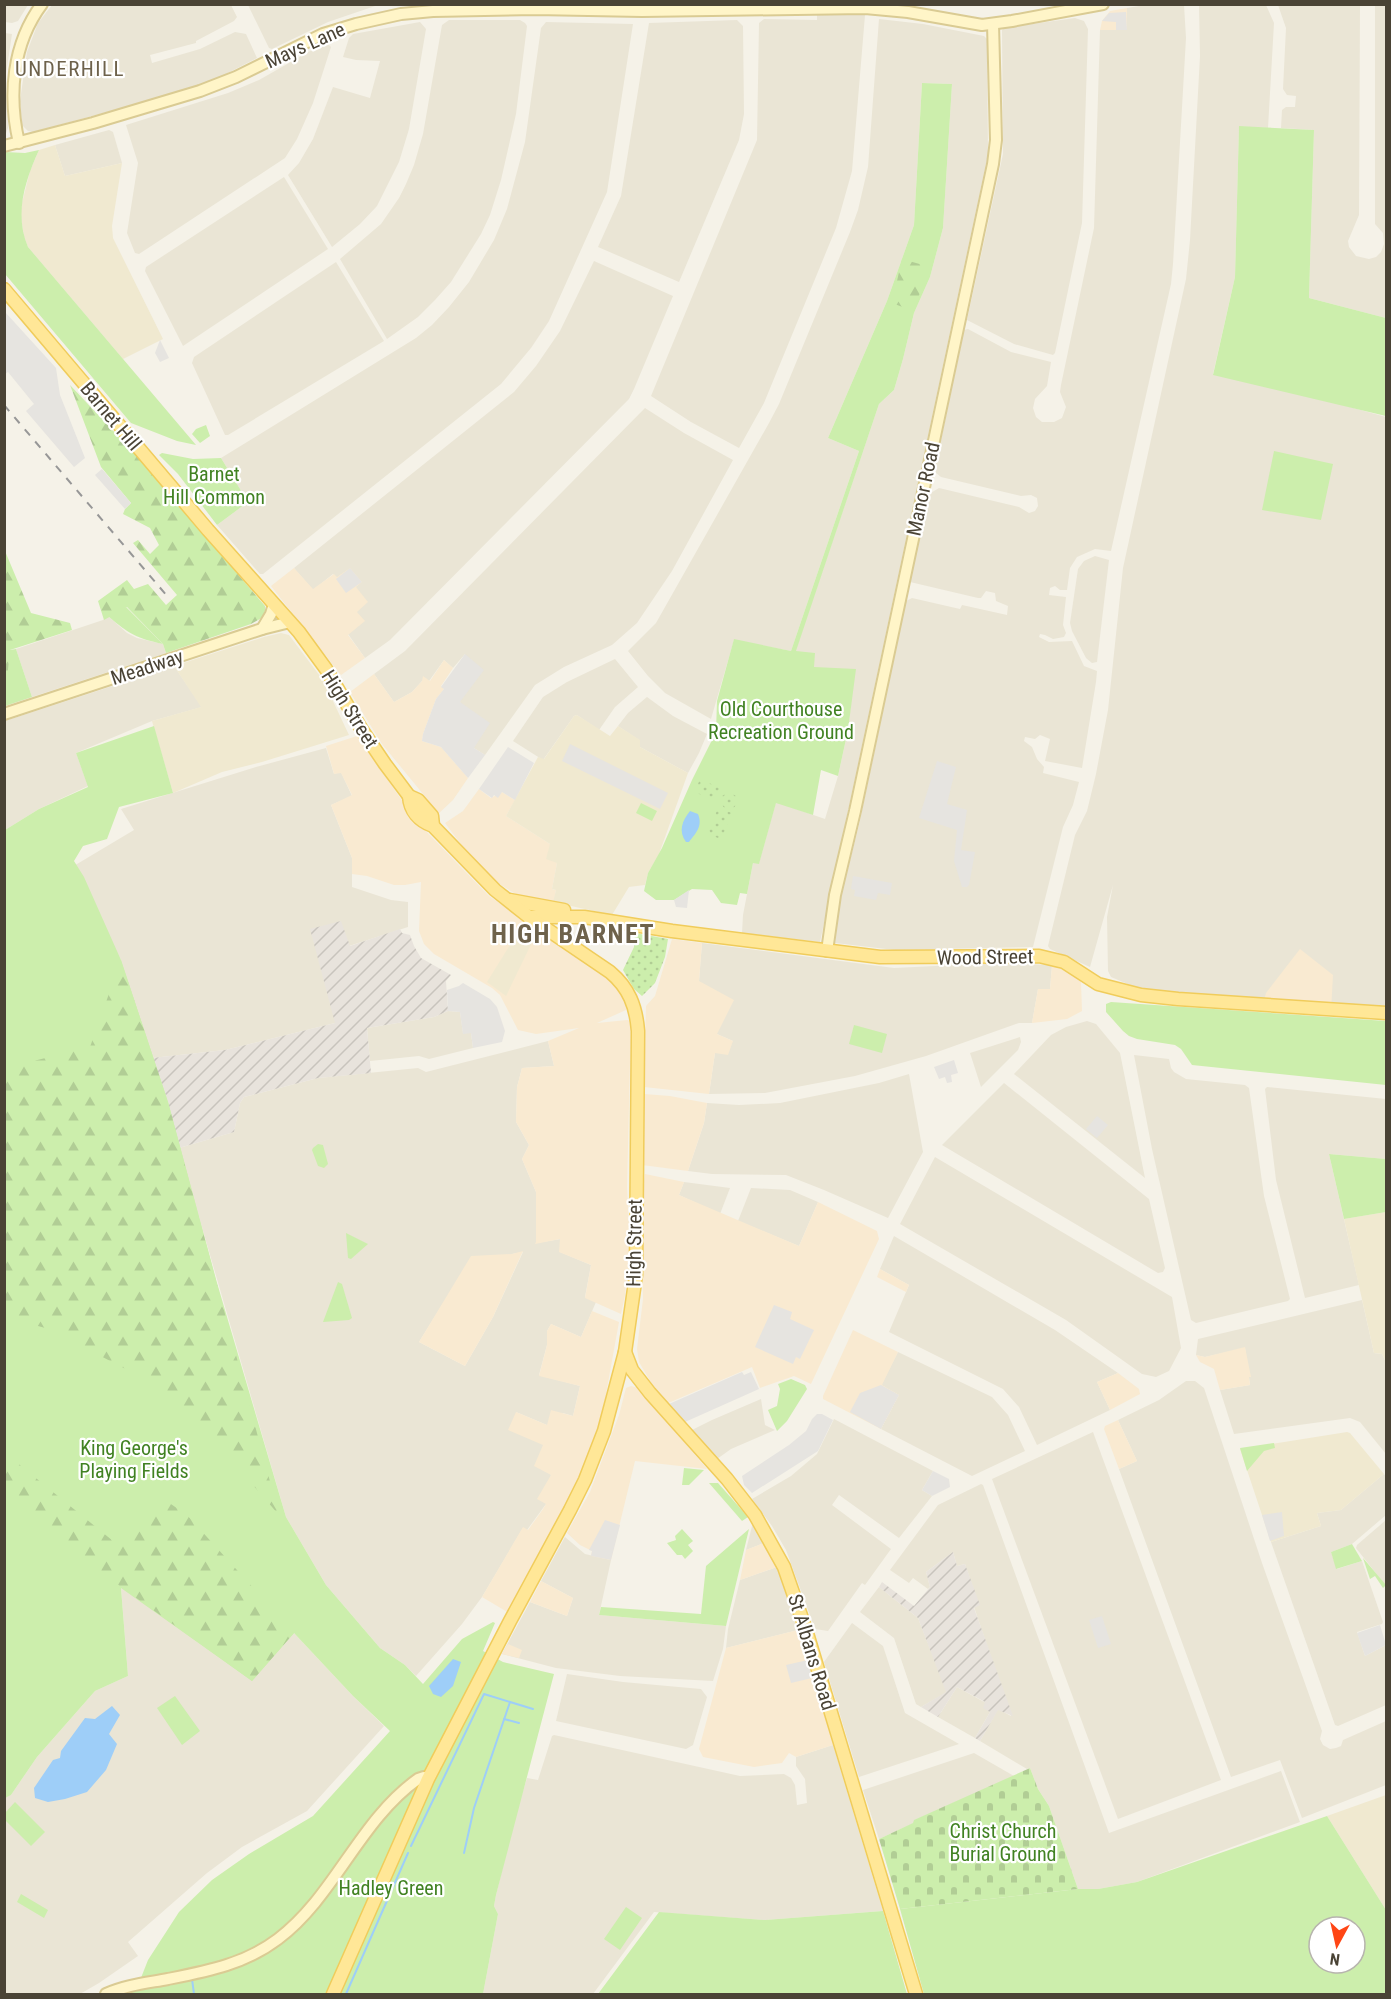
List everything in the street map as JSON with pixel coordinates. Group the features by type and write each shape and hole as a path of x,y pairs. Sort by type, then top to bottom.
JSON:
{"main road":[{"name":"Barnet Hill","path":"4,289 208,530 291,622"},
{"name":"High Street","path":"291,622 326,669 362,730 409,796 418,800 430,814 433,826 483,880 510,900 541,918 562,939 620,981 634,1004 637,1016 636,1275 625,1352 604,1431 583,1484 428,1779"},
{"name":"Wood Street","path":"510,900 541,918 558,912 672,931 827,951 908,958 1039,956 1064,962 1098,984 1142,995 1386,1013"},
{"path":"541,918 554,926 558,912"},
{"path":"562,939 567,924 576,916"},
{"name":"St Albans Road","path":"625,1352 632,1370 642,1384 745,1501 765,1531 784,1567 806,1630 916,1995"},
{"path":"619,1372 632,1370"},
{"path":"616,1387 627,1382 642,1384"},
{"path":"333,1995 428,1779"}],"street":[{"path":"4,146 20,143 13,101 18,55 29,23 42,4"},
{"name":"Mays Lane","path":"20,143 200,91 237,76 330,31 400,14 535,9 642,11 866,8 908,12 982,25 1103,4"},
{"name":"Manor Road","path":"827,951 829,922 855,811 993,164 996,140 993,24"},
{"path":"262,629 274,604"},
{"name":"Meadway","path":"4,714 262,629 291,622"},
{"path":"106,1995 136,1985 230,1965 257,1953 279,1938 300,1919 393,1800 418,1779 424,1777 428,1779"}],"shaded area":[{"path":"5,4 28,5 18,21 12,23 5,22"},
{"path":"52,5 231,5 237,17 234,21 196,43 150,55 152,63 200,49 235,32 246,34 257,58 214,80 162,97 33,132 28,131 22,125 20,101 27,52 38,23"},
{"path":"248,5 378,5 328,22 272,49 269,48"},
{"path":"1145,5 1184,5 1186,38 1171,284 1111,551 1095,549 1077,557 1070,568 1067,590 1060,590 1055,586 1050,588 1049,595 1066,597 1063,625 1066,633 1064,637 1053,639 1040,634 1039,637 1049,642 1072,641 1084,666 1097,671 1082,768 1045,761 1050,739 1040,735 1035,739 1025,737 1024,741 1032,747 1037,759 1044,767 1043,773 1079,782 1073,805 1063,827 1033,947 895,950 835,943 841,896 859,825 906,601 912,598 960,609 962,605 1007,615 1008,606 996,601 995,593 986,591 981,598 978,598 910,582 929,494 939,488 1019,507 1029,513 1035,511 1038,506 1037,498 1031,495 1021,496 941,477 936,473 964,330 968,329 1011,352 1051,362 1047,386 1035,399 1033,408 1036,417 1042,422 1054,422 1062,418 1066,407 1060,392 1061,385 1094,228 1100,30 1126,30 1127,8"},
{"path":"1199,5 1266,5 1274,23 1268,128 1239,127 1235,277 1213,374 1274,386 1386,417 1386,1015 1161,998 1111,977 1108,971 1107,917 1113,885 1090,967 1048,946 1075,835 1087,811 1096,774 1108,710 1123,568 1186,279 1200,56"},
{"path":"1278,5 1360,5 1359,215 1348,241 1349,247 1356,256 1369,259 1381,252 1384,244 1383,233 1375,224 1375,5 1386,5 1386,318 1309,298 1314,130 1281,128 1282,110 1286,107 1295,107 1296,96 1287,95 1283,89 1286,28"},
{"path":"1127,8 1127,30 1100,30 1102,21 1110,11"},
{"path":"1126,12 1127,30 1116,30 1116,22 1102,21 1109,13"},
{"path":"817,15 865,15 852,171 836,228 764,403 739,448 691,422 651,396 757,140 759,23 764,19 817,20"},
{"path":"1075,18 1084,21 1088,29 1082,223 1053,355 1014,344 967,320 1003,154 1002,30"},
{"path":"879,19 923,24 984,36 987,39 988,154 820,942 742,933 743,915 753,863 759,863 776,802 825,819 838,776 851,703 795,652 879,404 894,390 914,313 930,277 943,228 952,84 922,83 914,225 887,301 828,438 859,451 791,651 734,640 711,719 665,693 628,651 656,623 769,423 850,232 858,210 868,167"},
{"path":"449,20 520,20 525,23 527,26 516,114 501,180 490,215 481,234 451,282 435,300 418,317 387,339 340,259 381,224 406,184 423,134 442,25"},
{"path":"737,20 743,26 744,114 739,140 679,282 598,247 621,196 649,23"},
{"path":"420,22 426,29 409,129 399,162 377,206 360,224 332,247 288,175 299,163 313,139 333,87 370,98 380,61 343,57 349,38 353,34"},
{"path":"546,22 633,24 607,192 549,321 531,348 501,384 263,574 260,574 217,525 248,502 221,458 416,338 432,325 469,282 494,240 507,209 525,142 541,28"},
{"path":"5,33 12,34 6,74 8,128 5,136"},
{"path":"326,42 331,47 313,103 297,139 285,158 139,254 135,253 127,233 138,163 126,125 228,93 259,80"},
{"path":"109,130 113,132 122,163 65,176 55,145"},
{"path":"55,145 65,176 122,163 112,226 113,238 163,339 123,359 28,247 24,237 20,211 30,171 39,150"},
{"path":"284,177 328,249 183,346 145,271 146,267"},
{"path":"594,261 673,296 629,399 390,640 365,658 348,634 357,612 355,587 361,582 337,578 333,574 313,590 294,568 514,392 536,366 560,331"},
{"path":"336,262 384,341 225,435 192,363 194,357"},
{"path":"5,312 56,368 60,395 85,458 74,467 26,411 34,404 8,372 5,374"},
{"path":"160,340 169,358 160,362 155,353"},
{"path":"645,408 733,460 672,571 637,623 612,645 564,667 535,685 485,755 474,748 460,702 465,654 453,668 444,660 429,681 422,681 412,692 394,702 374,674 405,651"},
{"path":"102,469 131,503 125,509 95,475"},
{"path":"1095,556 1109,560 1097,662 1092,663 1086,658 1070,623 1078,569 1084,561"},
{"path":"294,568 313,589 334,574 337,577 350,568 362,582 356,587 368,602 357,612 365,621 348,635 365,658 341,675 271,586"},
{"path":"350,568 362,582 346,593 336,579"},
{"path":"108,616 127,633 137,638 163,644 166,653 32,697 16,649 103,620"},
{"path":"281,633 289,635 323,680 349,735 222,772 173,793 152,721 201,707 174,666"},
{"path":"465,654 484,670 460,702 490,723 474,748 485,755 468,778 441,747 422,741 436,699 444,689 441,687"},
{"path":"615,659 638,687 615,707 599,730 577,715 574,716 543,760 513,741 543,697 567,682"},
{"path":"444,660 453,668 441,686 444,689 436,699 422,741 441,747 468,778 453,800 437,815 429,806 428,800 382,744 350,692 374,674 394,702 412,692 422,681 423,676 430,681"},
{"path":"174,666 202,707 152,721 76,753 88,786 39,809 5,830 5,721"},
{"path":"647,697 673,716 707,734 688,773 640,747 639,740 618,726 628,713"},
{"path":"577,715 610,736 618,726 640,740 640,747 688,773 659,854 648,873 645,885 629,887 612,915 553,902 556,890 552,889 557,863 546,859 550,844 506,816 538,757 544,759 574,716"},
{"path":"357,736 417,822 489,896 608,976 624,994 628,1007 626,1010 597,1023 631,1021 627,1187 630,1252 621,1314 585,1298 591,1265 559,1252 560,1239 535,1244 536,1192 522,1159 529,1145 516,1122 517,1087 522,1068 554,1066 548,1041 579,1028 536,1034 518,1030 500,995 434,954 424,944 419,931 421,882 394,885 367,876 352,874 352,858 331,805 352,795 341,773 334,774 326,746"},
{"path":"570,744 668,793 660,809 562,761"},
{"path":"508,747 534,763 515,800 502,792 498,798 494,795 492,798 479,789"},
{"path":"326,748 334,774 341,772 352,796 331,805 352,858 352,887 391,900 408,902 408,927 349,946 346,938 335,1023 225,1050 152,1058 121,960 72,867 134,830 121,809"},
{"path":"937,761 956,767 947,804 967,810 961,850 975,852 967,887 962,887 954,861 957,830 919,818"},
{"path":"479,789 491,798 502,792 515,800 506,816 550,844 557,863 552,889 556,890 553,905 522,898 498,883 475,863 445,823 463,811"},
{"path":"853,876 892,883 890,895 878,893 876,900 854,896 855,890 851,889"},
{"path":"689,890 687,908 676,907 674,900"},
{"path":"341,921 350,946 400,929 402,933 410,935 421,958 451,975 446,981 448,1011 434,1017 367,1028 371,1073 318,1078 244,1097 240,1103 234,1132 179,1148 168,1102 152,1058 225,1050 335,1023 310,929"},
{"path":"523,924 537,932 506,996 487,982"},
{"path":"672,939 702,943 699,981 734,1000 717,1034 733,1041 728,1055 715,1053 709,1094 644,1087 646,1006 655,996"},
{"path":"702,943 894,968 997,963 1052,965 1050,989 1038,989 1032,1023 1019,1023 926,1056 855,1076 765,1093 709,1094 715,1053 733,1041 717,1034 699,981"},
{"path":"1300,949 1333,975 1331,1011 1263,1004 1266,993"},
{"path":"1052,965 1076,976 1081,982 1082,1011 1067,1019 1032,1023 1038,989 1050,989"},
{"path":"463,983 490,999 497,1007 505,1031 502,1042 473,1048 471,1033 463,1034 460,1012 448,1011 447,990"},
{"path":"448,1011 460,1012 463,1033 471,1033 473,1048 429,1059 419,1056 370,1061 367,1028 434,1017"},
{"path":"1087,1021 1096,1024 1120,1053 1145,1178 1014,1074 1051,1035 1066,1027"},
{"path":"1020,1037 1018,1050 981,1087 970,1053"},
{"path":"548,1041 554,1066 522,1068 517,1087 516,1122 529,1145 522,1159 536,1192 536,1243 561,1239 560,1252 591,1265 585,1297 596,1302 581,1337 551,1324 547,1331 547,1345 539,1375 580,1386 573,1416 563,1413 547,1425 516,1412 543,1444 551,1475 546,1504 527,1530 523,1528 482,1597 462,1624 416,1676 405,1665 380,1648 326,1585 286,1517 179,1148 234,1132 240,1103 244,1097 318,1078 418,1068 426,1072","holes":["523,1252 493,1317 465,1366 419,1342 442,1305 512,1254"]},
{"path":"1134,1055 1169,1059 1174,1072 1186,1079 1245,1085 1249,1088 1264,1196 1290,1299 1288,1301 1196,1323 1191,1320 1152,1149"},
{"path":"954,1060 958,1073 951,1075 952,1082 947,1083 945,1077 939,1079 934,1067"},
{"path":"909,1074 923,1152 888,1218 786,1175 712,1174 688,1171 704,1123 707,1103 739,1105 780,1103 879,1083"},
{"path":"1004,1083 1149,1199 1165,1268 1163,1272 1158,1273 942,1145"},
{"path":"1267,1087 1386,1099 1386,1159 1329,1154 1359,1285 1305,1298 1276,1180 1265,1089"},
{"path":"644,1094 707,1103 704,1123 688,1171 642,1165"},
{"path":"1097,1116 1108,1125 1097,1138 1086,1129"},
{"path":"935,1157 1172,1297 1181,1348 1169,1371 1156,1377 1142,1374 1066,1320 900,1224"},
{"path":"645,1174 684,1182 679,1195 799,1246 818,1202 877,1231 879,1239 811,1384 794,1376 760,1388 752,1367 666,1404 659,1396 639,1362 637,1349 643,1299 642,1196"},
{"path":"684,1182 730,1188 720,1214 679,1195"},
{"path":"751,1188 790,1190 818,1202 799,1246 738,1221"},
{"path":"1386,1212 1386,1362 1382,1354 1374,1353 1344,1219"},
{"path":"894,1236 1055,1330 1118,1373 1097,1382 1110,1410 1037,1445 1019,1407 1003,1389 889,1332 909,1285 880,1269"},
{"path":"523,1251 493,1317 465,1366 419,1342 471,1256 512,1254"},
{"path":"880,1269 909,1285 906,1292 877,1277"},
{"path":"1362,1300 1374,1353 1382,1354 1386,1362 1386,1454 1360,1422 1350,1418 1234,1434 1220,1390 1250,1385 1245,1348 1205,1357 1196,1355 1198,1339"},
{"path":"774,1305 792,1312 790,1319 814,1330 800,1359 796,1357 793,1364 755,1347"},
{"path":"592,1311 619,1322 600,1427 577,1483 509,1613 482,1597 523,1527 528,1530 546,1504 537,1499 551,1475 534,1466 543,1445 508,1430 516,1412 547,1425 551,1410 573,1416 580,1386 539,1376 547,1345 547,1331 551,1324 581,1337"},
{"path":"853,1330 898,1352 882,1385 899,1395 881,1429 823,1399"},
{"path":"1245,1347 1251,1377 1249,1377 1250,1385 1220,1390 1214,1369 1200,1362 1196,1355 1205,1357"},
{"path":"898,1352 992,1397 1008,1415 1025,1451 972,1476 881,1429 899,1395 881,1385"},
{"path":"742,1372 744,1375 751,1372 759,1389 685,1422 669,1404"},
{"path":"1118,1373 1139,1389 1140,1394 1110,1410 1097,1382"},
{"path":"1186,1381 1195,1381 1204,1388 1262,1563 1322,1731 1320,1739 1323,1745 1330,1749 1336,1748 1341,1746 1343,1740 1386,1721 1386,1785 1302,1818 1280,1760 1231,1777 1119,1469 1137,1461 1118,1420 1159,1400"},
{"path":"881,1385 899,1395 881,1429 850,1412 860,1393"},
{"path":"631,1386 638,1388 707,1469 635,1461 611,1560 591,1556 592,1551 580,1545 567,1533 590,1492 619,1415 626,1388"},
{"path":"761,1399 765,1425 775,1430 731,1449 717,1459 692,1430 712,1420"},
{"path":"817,1414 833,1420 818,1451 752,1493 744,1485 742,1476 806,1431"},
{"path":"834,1419 933,1471 922,1490 932,1496 899,1538 839,1495 832,1505 891,1549 865,1585 862,1583 828,1631 815,1629 786,1550 752,1499 791,1476 817,1454"},
{"path":"1118,1420 1137,1461 1119,1469 1104,1429 1105,1426"},
{"path":"1093,1432 1221,1780 1118,1819 992,1479"},
{"path":"1347,1432 1384,1474 1341,1510 1317,1513 1321,1526 1271,1542 1240,1449"},
{"path":"933,1471 949,1479 950,1487 932,1496 922,1490"},
{"path":"1384,1474 1386,1477 1386,1515 1352,1544 1331,1552 1337,1569 1362,1561 1383,1622 1357,1632 1365,1656 1386,1645 1386,1705 1338,1726 1335,1725 1271,1542 1321,1526 1317,1513 1341,1510"},
{"path":"981,1484 1109,1833 1281,1771 1300,1822 1137,1882 1098,1889 1078,1889 1049,1806 1038,1789 1030,1768 1027,1769 980,1741 998,1709 1011,1716 974,1607 979,1605 965,1564 957,1566 953,1552 926,1572 930,1587 928,1589 913,1578 909,1583 890,1570 938,1505"},
{"path":"1282,1512 1284,1536 1270,1541 1262,1515"},
{"path":"605,1520 620,1525 611,1560 591,1556 592,1551 589,1550"},
{"path":"1386,1520 1386,1586 1356,1548"},
{"path":"753,1522 764,1543 746,1550"},
{"path":"565,1537 585,1554 611,1560 599,1615 726,1626 723,1649 713,1681 620,1676 556,1668 502,1654 530,1602 567,1616 573,1598 541,1581"},
{"path":"764,1543 777,1567 740,1580 746,1550"},
{"path":"953,1552 957,1566 965,1564 980,1605 974,1608 1013,1716 998,1710 980,1741 975,1738 990,1712 983,1708 985,1702 957,1687 938,1717 921,1707 946,1692 918,1618 879,1587 882,1582 914,1606 930,1587 926,1572"},
{"path":"777,1567 798,1630 726,1648 728,1629 740,1580"},
{"path":"541,1581 573,1598 567,1616 530,1602"},
{"path":"121,1587 294,1633 384,1726 307,1811 242,1847 207,1873 128,1942 138,1956 80,1994 5,1994 4,1798 11,1795 37,1757 95,1691 128,1676"},
{"path":"879,1587 918,1618 947,1692 921,1707 916,1704 894,1638 860,1612"},
{"path":"1102,1616 1111,1644 1098,1648 1089,1620"},
{"path":"852,1623 883,1646 905,1713 959,1744 859,1777 824,1662"},
{"path":"1380,1625 1386,1645 1365,1656 1357,1633"},
{"path":"798,1630 808,1654 833,1745 796,1757 789,1753 782,1763 754,1767 703,1757 699,1749 726,1648"},
{"path":"508,1644 522,1650 519,1658 502,1654"},
{"path":"808,1660 812,1678 791,1683 786,1665"},
{"path":"567,1674 701,1689 707,1697 693,1745 686,1749 556,1721"},
{"path":"957,1687 986,1703 990,1712 975,1738 938,1717"},
{"path":"554,1735 740,1776 784,1774 791,1778 795,1785 797,1805 807,1803 805,1779 796,1766 796,1757 833,1745 883,1911 765,1920 654,1912 593,1994 483,1994 498,1914 494,1906 515,1817 527,1778 538,1780"},
{"path":"974,1753 1014,1776 915,1820 914,1823 879,1839 863,1790"},
{"path":"1386,1795 1386,1910 1327,1816"}],"green space":[{"name":"Old Courthouse Recreation Ground","path":"922,83 952,84 943,228 930,277 914,313 894,390 879,404 796,651 815,653 814,667 856,669 848,730 838,776 821,770 813,815 776,803 759,864 753,863 747,894 740,893 737,905 721,903 712,890 692,889 674,900 656,900 644,891 648,873 716,732 717,701 734,639 791,651 859,451 828,438 887,301 914,225"},
{"path":"1239,126 1314,130 1309,298 1386,318 1386,416 1213,375 1235,277"},
{"name":"Barnet Hill Common","path":"39,150 29,174 23,198 22,222 28,247 196,445 177,441 131,423 5,274 5,152 25,153"},
{"path":"902,259 930,267 913,311 892,303"},
{"path":"70,385 135,454 265,606 260,619 166,653 163,644 127,607 104,620 98,601 127,580 134,589 148,584 166,605 177,595 133,543 138,540 150,554 159,545 150,528 123,514 131,503 101,467"},
{"path":"206,425 210,436 200,443 192,434 196,429"},
{"path":"1274,451 1333,464 1321,520 1262,510"},
{"name":"Barnet Hill Common","path":"162,453 193,459 221,458 248,502 217,525 178,474 159,455"},
{"path":"5,551 31,613 70,623 72,630 10,650 5,698"},
{"path":"126,607 163,644 133,634 108,616"},
{"path":"4,611 10,650 16,649 32,697 5,706"},
{"name":"King George's Playing Fields","path":"154,726 173,793 119,807 107,839 83,846 74,861 84,877 121,960 168,1102 217,1283 286,1517 326,1585 380,1648 405,1665 423,1684 462,1639 493,1622 495,1623 483,1651 503,1662 554,1674 496,1895 494,1906 498,1914 483,1994 116,1994 137,1988 148,1960 179,1912 212,1880 249,1854 313,1816 390,1731 353,1696 294,1633 252,1681 121,1588 128,1676 95,1691 37,1757 11,1795 5,1798 5,830 39,809 88,787 76,753"},
{"path":"700,779 718,787 721,791 718,798 712,800 695,792"},
{"path":"729,793 735,795 737,801 735,807 729,809 723,807 721,801 723,795"},
{"path":"641,803 657,811 652,821 636,813"},
{"path":"718,808 732,813 723,835 718,838 711,835 709,830"},
{"path":"635,933 668,939 665,957 655,983 642,996 634,989 623,970 634,947"},
{"path":"121,960 168,1102 279,1515 217,1444 137,1375 49,1329 5,1317 5,1068 90,1047"},
{"path":"1111,1002 1386,1021 1386,1085 1192,1065 1181,1049 1175,1045 1129,1036 1106,1012 1106,1004"},
{"path":"854,1025 887,1034 882,1053 849,1044"},
{"path":"318,1144 323,1145 328,1164 324,1168 318,1166 312,1150"},
{"path":"1329,1154 1386,1159 1386,1212 1344,1219"},
{"path":"346,1233 368,1244 351,1259 348,1258"},
{"path":"338,1282 342,1284 352,1318 323,1322"},
{"path":"791,1379 805,1385 807,1389 787,1421 777,1431 768,1410 777,1406 780,1389 778,1384"},
{"path":"1274,1443 1275,1448 1264,1451 1247,1471 1240,1448"},
{"path":"4,1452 113,1541 162,1498 187,1515 294,1633 252,1681 121,1587 5,1494"},
{"path":"684,1468 704,1470 689,1485 682,1485"},
{"path":"709,1483 718,1483 748,1517 742,1521"},
{"path":"682,1529 693,1541 688,1545 693,1551 685,1559 682,1555 677,1555 667,1543 676,1540 675,1536"},
{"path":"749,1529 726,1626 599,1615 601,1607 701,1614 706,1566"},
{"path":"1352,1544 1362,1561 1336,1569 1331,1552"},
{"path":"1363,1558 1386,1585 1383,1588 1375,1576 1370,1579"},
{"path":"175,1696 200,1731 182,1745 157,1708"},
{"name":"Christ Church Burial Ground","path":"1030,1768 1038,1789 1049,1806 1078,1889 900,1909 879,1839 913,1823 914,1820"},
{"path":"15,1802 45,1832 31,1846 5,1820 5,1813"},
{"path":"1327,1816 1386,1910 1386,1994 924,1994 900,1909 1078,1889 1098,1889 1137,1882"},
{"path":"21,1894 48,1910 44,1918 17,1902"},
{"path":"626,1907 642,1918 620,1950 604,1939"},
{"path":"883,1911 907,1994 598,1994 659,1912 765,1920"}],"water":[{"path":"690,811 698,814 700,822 694,836 686,842 682,834 682,826"},
{"path":"453,1659 461,1662 453,1686 441,1697 433,1694 429,1686"},
{"path":"112,1706 120,1715 109,1734 117,1744 106,1770 87,1792 48,1802 35,1798 34,1788 53,1760 60,1758 61,1751 85,1718 95,1719"}],"waterway":[{"path":"411,1846 484,1694 533,1709"},
{"path":"464,1853 474,1808 510,1702"},
{"path":"504,1719 519,1723"},
{"path":"346,1994 408,1853"},
{"path":"192,1979 194,1994"}],"railway":[{"path":"4,405 168,597"}],"district":[{"name":"UNDERHILL","path":"70,69"},
{"name":"HIGH BARNET","path":"573,934"}],"park label":[{"name":"Hadley Green","path":"391,1888"}]}
